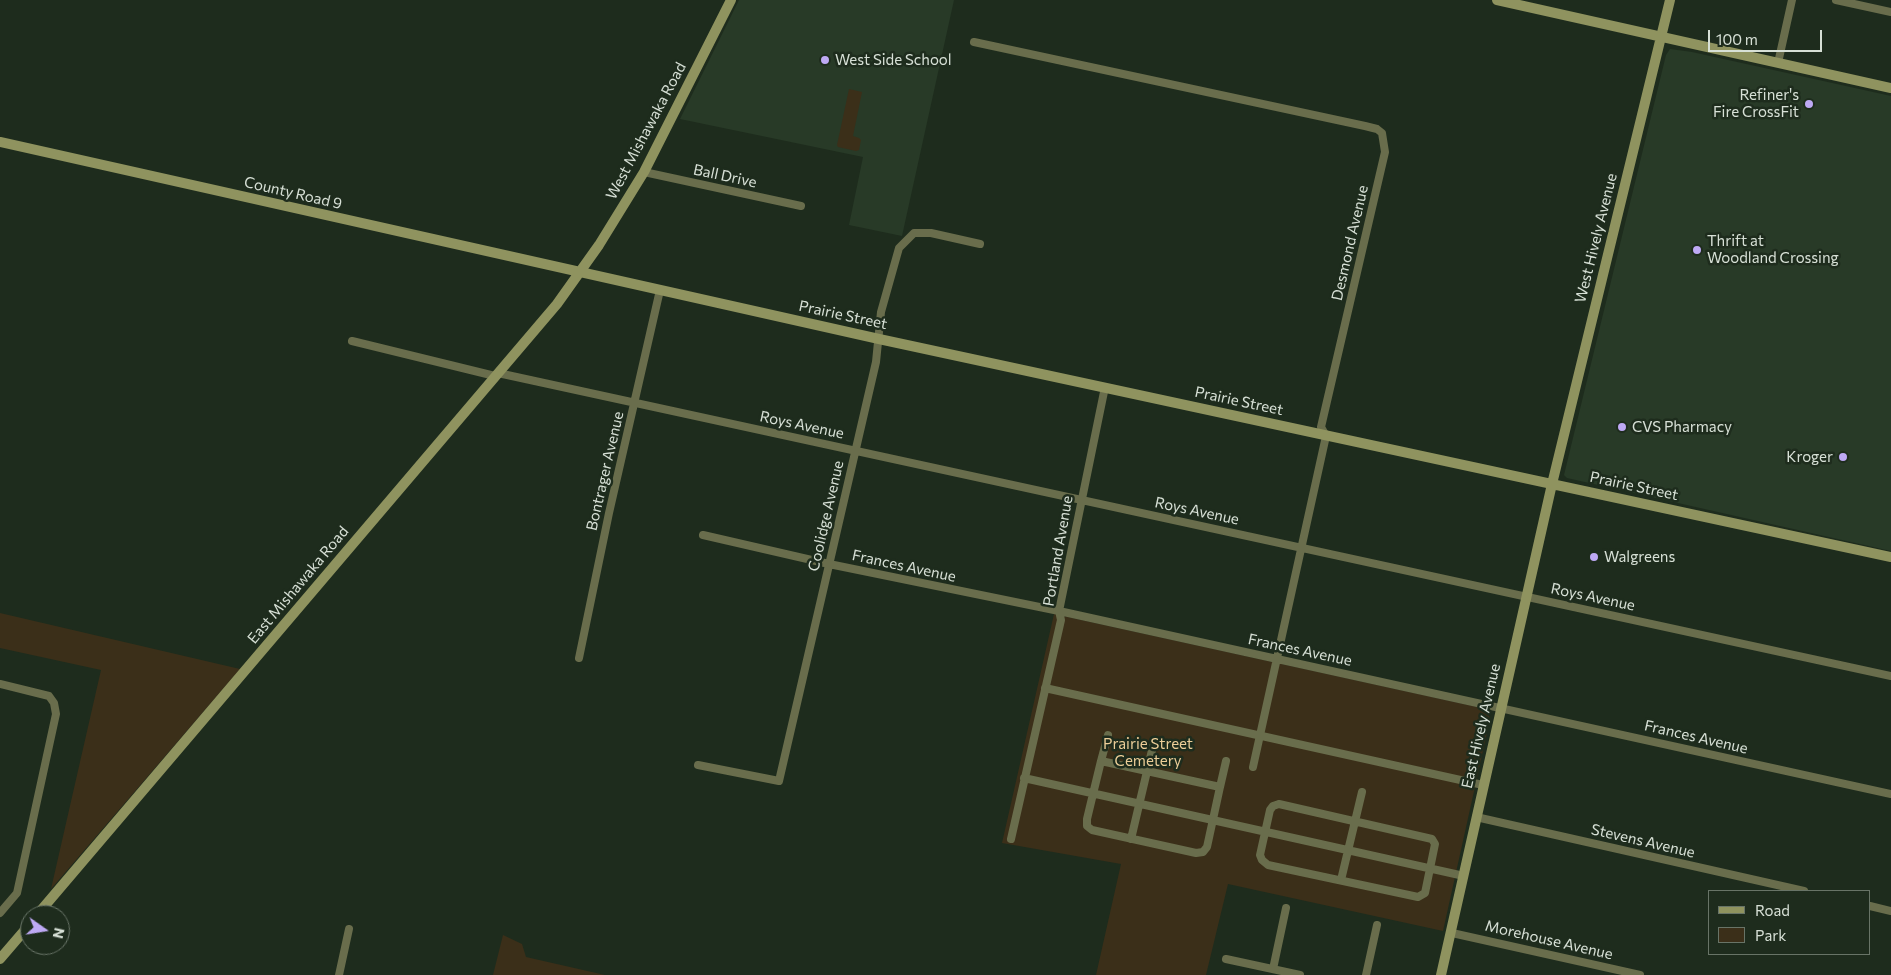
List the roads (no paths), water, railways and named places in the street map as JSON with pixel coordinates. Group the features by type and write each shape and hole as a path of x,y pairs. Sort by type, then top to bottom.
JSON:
{"main road":[{"name":"West Mishawaka Road","path":"580,272 644,172 731,0"},
{"path":"1497,0 1891,88"},
{"name":"West Hively Avenue","path":"1552,484 1670,0"},
{"name":"County Road 9","path":"0,142 580,272"},
{"name":"Prairie Street","path":"580,272 879,339 1891,557"},
{"name":"East Mishawaka Road","path":"45,905 557,304 580,272"},
{"name":"East Hively Avenue","path":"1441,975 1552,484"},
{"path":"0,959 20,936"}],"street":[{"path":"1778,63 1792,0"},
{"path":"1836,0 1891,12"},
{"name":"Desmond Avenue","path":"974,42 1377,129 1382,133 1385,152 1321,427 1326,436 1278,659 1252,767"},
{"name":"Ball Drive","path":"644,172 800,206"},
{"name":"Coolidge Avenue","path":"698,766 779,781 876,362 881,312 899,248 914,233 931,232 980,244"},
{"name":"Bontrager Avenue","path":"579,658 660,290"},
{"name":"Roys Avenue","path":"352,341 496,374 635,402 1891,676"},
{"name":"Portland Avenue","path":"1011,839 1061,620 1059,611 1105,387"},
{"name":"Frances Avenue","path":"703,535 829,564 1059,611 1891,794"},
{"path":"0,684 49,696 54,703 56,714 17,893 0,913"},
{"path":"1045,688 1483,785"},
{"path":"1108,735 1087,819 1087,826 1092,830 1132,839 1196,853 1203,852 1207,847 1226,761"},
{"path":"1132,839 1138,804 1153,746"},
{"path":"1101,761 1220,787"},
{"path":"1024,778 1464,876"},
{"path":"1341,880 1362,792"},
{"path":"1279,804 1355,822 1432,839 1435,844 1425,893 1418,897 1268,865 1262,860 1260,855 1270,810 1273,806 1279,804"},
{"name":"Stevens Avenue","path":"1476,817 1800,890"},
{"path":"1871,906 1891,911"},
{"path":"1273,968 1286,908"},
{"path":"1366,975 1377,925"},
{"path":"339,975 349,929"},
{"name":"Morehouse Avenue","path":"1452,933 1640,975"},
{"path":"1226,958 1300,975"}],"place":[{"name":"West Side School","path":"825,60"},
{"name":"Refiner's Fire CrossFit","path":"1809,104"},
{"name":"Thrift at Woodland Crossing","path":"1697,250"},
{"name":"CVS Pharmacy","path":"1622,427"},
{"name":"Kroger","path":"1843,457"},
{"name":"Walgreens","path":"1594,557"}],"park label":[{"name":"Prairie Street Cemetery","path":"1148,752"}]}
